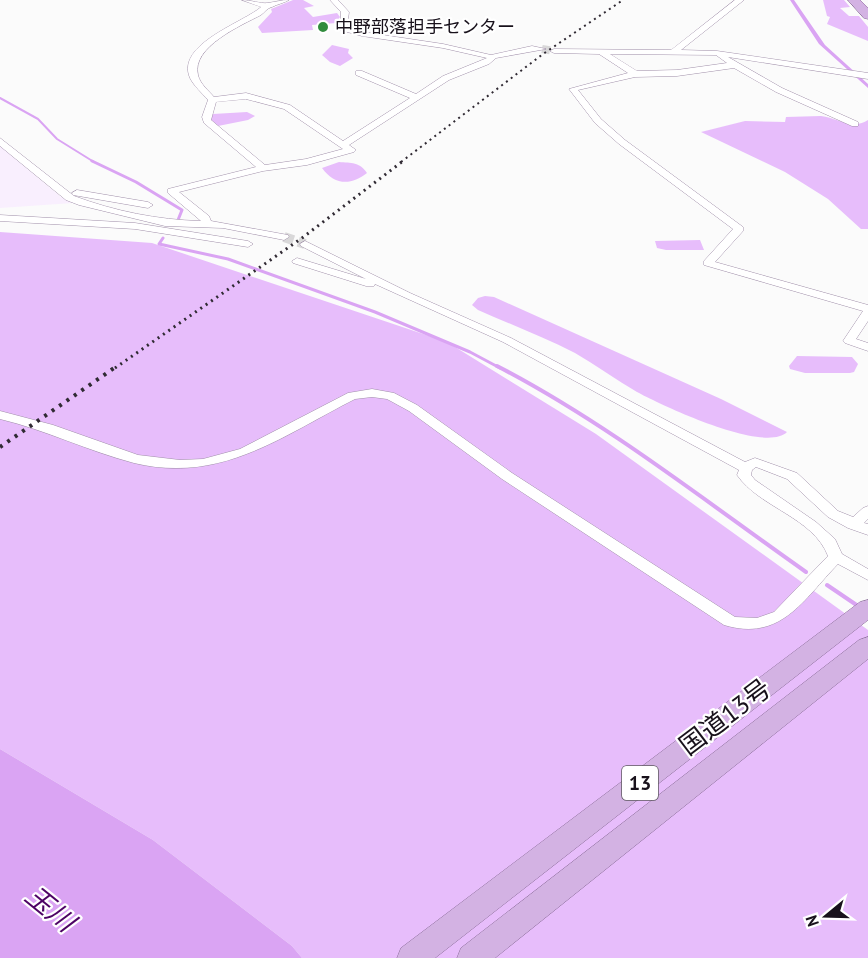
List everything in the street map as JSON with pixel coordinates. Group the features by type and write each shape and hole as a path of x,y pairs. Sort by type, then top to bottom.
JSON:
{"highway":[{"path":"854,0 868,15"},
{"name":"国道13号","path":"412,958 868,608"},
{"name":"国道13号","path":"472,958 868,646"}],"street":[{"path":"246,0 266,6"},
{"path":"212,100 193,76 192,63 197,54 217,37 262,11 266,6 285,0"},
{"path":"334,0 345,12 342,27 351,31 443,46 491,57 532,48 542,49"},
{"path":"674,52 740,0"},
{"path":"599,50 635,74"},
{"path":"554,51 714,53 865,76"},
{"path":"714,53 779,90 855,123"},
{"path":"344,144 459,71 485,63 492,59 491,57"},
{"path":"735,65 687,72 635,74 573,89 598,121 622,142 739,230 708,263 868,311 849,341 868,347"},
{"path":"359,73 416,97"},
{"path":"207,225 205,218 171,191 263,168 307,162 351,150 287,107 246,96 212,100"},
{"path":"212,100 206,117 207,121 263,168"},
{"path":"0,141 63,192 83,203 165,223 242,227 284,237"},
{"path":"63,192 148,205"},
{"path":"19,218 40,215 136,219 144,217"},
{"path":"0,218 135,226 248,244"},
{"path":"305,244 397,290 507,340 746,468"},
{"path":"297,261 397,290"},
{"path":"0,415 48,428 144,462 168,466 202,463 230,457 352,396 372,393 390,396 413,408 507,477 736,625 756,625 779,616 836,557"},
{"path":"868,530 833,514 792,476 755,462 746,468 744,475 750,483 818,531 830,542 836,557 868,575"},
{"path":"853,525 868,512"}],"shaded area":[{"path":"293,0 303,0 314,6 304,8 313,17 337,13 340,17 336,23 312,25 313,30 262,33 258,27 272,12 271,9"},
{"path":"823,0 844,0 850,7 840,8 849,16 859,16 868,27 868,41 827,24 830,17 827,16"},
{"path":"332,45 349,49 348,53 353,58 340,66 330,62 322,55"},
{"path":"247,112 255,116 248,120 218,126 208,117 213,114"},
{"path":"821,116 851,124 868,120 868,229 861,229 828,199 785,172 701,132 745,121 785,122 786,117"},
{"path":"0,146 61,197 73,203 0,208"},
{"path":"339,162 358,165 367,173 355,180 343,182 332,178 322,168"},
{"path":"0,232 152,243 447,342 596,434 868,630 868,958 302,958 292,946 153,840 0,749"},
{"path":"700,240 704,250 666,250 657,248 655,241"},
{"path":"494,297 721,399 787,432 775,437 758,437 737,433 690,417 637,392 575,353 478,310 472,305 478,298"},
{"path":"797,356 852,357 858,364 854,372 850,373 805,373 790,369 789,366"}],"water":[{"path":"790,0 794,0 825,45 868,84 868,88 819,44"},
{"name":"玉川","path":"0,749 153,840 292,946 302,958 0,958"}],"waterway":[{"path":"0,98 38,119 57,139 94,162"},
{"path":"94,162 136,182 182,210 178,220"},
{"path":"163,238 159,244 228,259 375,312 470,352 500,368"},
{"path":"497,366 577,412 806,572"},
{"path":"827,585 858,606"}],"tunnel":[{"path":"542,49 554,51"},
{"path":"284,237 305,244"}],"railway":[{"path":"401,162 543,54 623,0"},
{"path":"115,368 302,238 403,161"},
{"path":"0,447 117,366"}],"place":[{"name":"中野部落担手センター","path":"323,27"}]}
